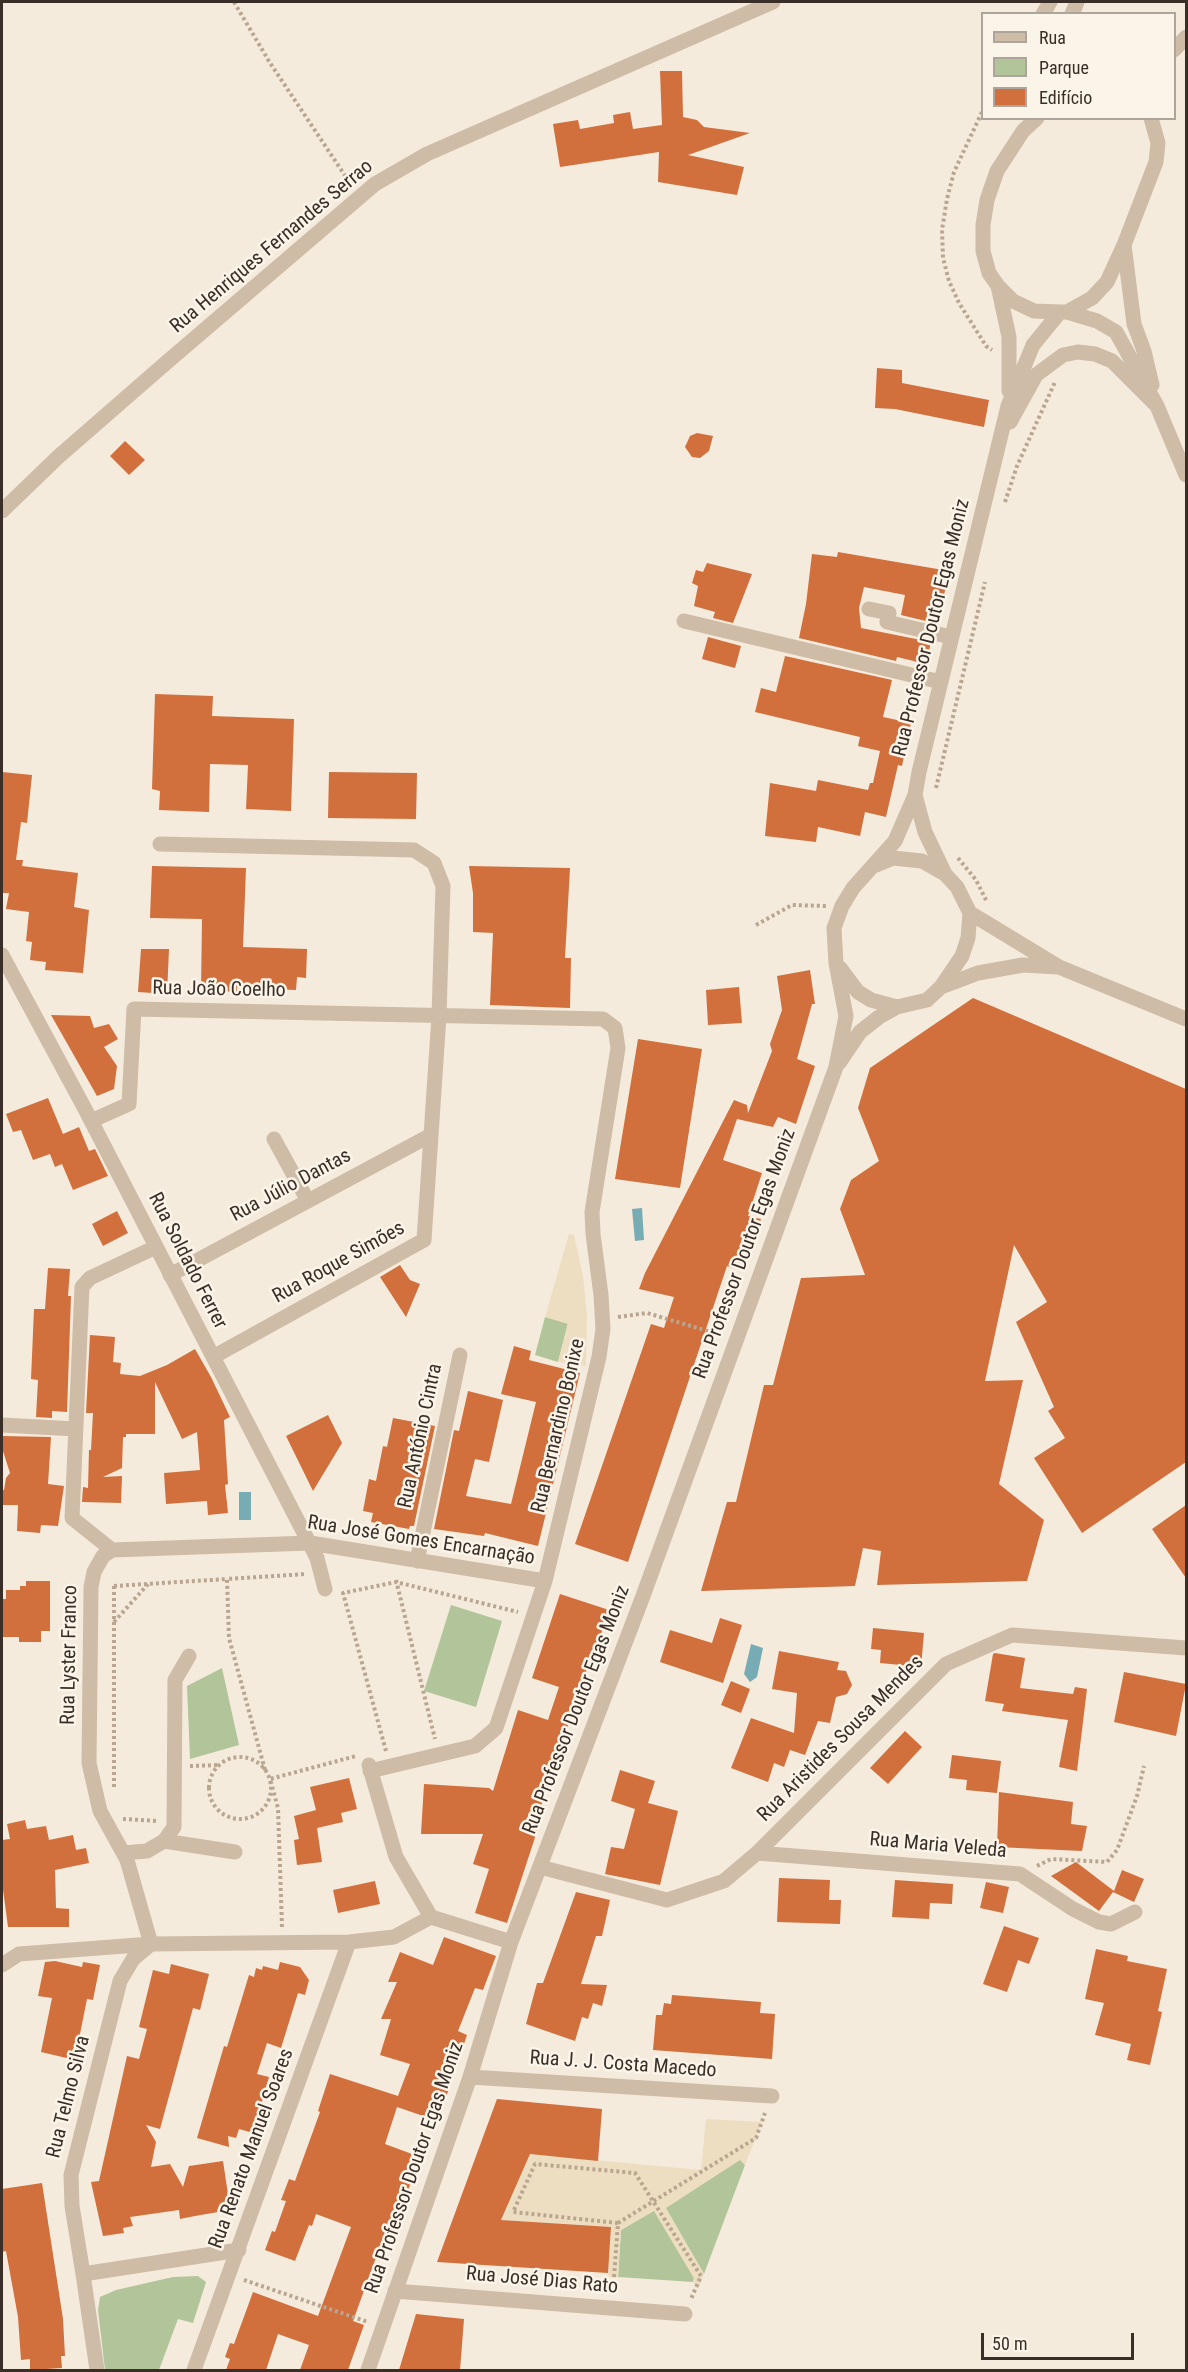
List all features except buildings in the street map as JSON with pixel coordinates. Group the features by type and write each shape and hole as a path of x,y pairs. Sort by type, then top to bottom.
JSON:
{"street":[{"name":"Rua Henriques Fernandes Serrao","path":"2,511 58,457 375,184 427,154 773,2"},
{"path":"1000,442 1008,406 1033,345 1063,312 1092,298 1107,282 1156,162 1158,143 1152,120"},
{"path":"1025,125 997,171 987,200 983,225 983,251 989,273 1013,301 1034,310 1063,312 1097,321 1116,332 1157,406 1186,476"},
{"path":"1124,245 1134,324 1144,351 1157,406"},
{"path":"998,286 1009,337 1008,406"},
{"path":"1000,442 1036,375 1063,355 1078,352 1095,354 1112,361 1157,406"},
{"name":"Rua Professor Doutor Egas Moniz","path":"873,867 895,841 915,795 951,637 1000,442"},
{"path":"869,609 889,613 887,622 951,637"},
{"path":"684,621 941,682"},
{"path":"836,1068 860,1032 897,1007 927,1000 941,987 962,956 968,938 970,914 957,887 945,874 925,832 915,795"},
{"path":"160,844 414,850 434,863 443,886 439,1016 431,1135"},
{"path":"836,1068 846,1016 836,963 834,928 842,906 853,888 873,867 893,858 922,861 945,874"},
{"path":"970,914 1059,967 1186,1019"},
{"name":"Rua Soldado Ferrer","path":"2,955 91,1121 310,1543 317,1558 325,1589"},
{"path":"836,963 858,992 871,1000 897,1007"},
{"path":"941,987 978,973 1023,966 1059,967"},
{"name":"Rua João Coelho","path":"91,1121 129,1104 134,1009 439,1016"},
{"name":"Rua Bernardino Bonixe","path":"368,1763 390,1766 475,1746 496,1728 526,1614 545,1581 599,1357 602,1320 592,1212 618,1048 615,1028 603,1019 439,1016"},
{"name":"Rua Professor Doutor Egas Moniz","path":"368,2370 470,2077 512,1942 644,1596 836,1068"},
{"name":"Rua Júlio Dantas","path":"170,1275 431,1135"},
{"name":"Rua Roque Simões","path":"213,1357 424,1240 431,1135"},
{"path":"274,1138 308,1201"},
{"path":"112,1550 72,1518 82,1287 90,1278 156,1247"},
{"name":"Rua António Cintra","path":"417,1561 460,1355"},
{"path":"2,1425 76,1429"},
{"name":"Rua José Gomes Encarnação","path":"112,1550 310,1543 545,1581"},
{"name":"Rua Lyster Franco","path":"112,1550 103,1556 94,1572 91,1587 89,1763 100,1811 123,1852 151,1944"},
{"name":"Rua Aristides Sousa Mendes","path":"540,1867 667,1900 724,1881 757,1853 946,1664 1012,1635 1186,1648"},
{"path":"123,1852 147,1851 164,1841 174,1827 175,1680 189,1656"},
{"path":"368,1763 396,1857 431,1917 512,1942"},
{"path":"164,1841 235,1852"},
{"name":"Rua Maria Veleda","path":"757,1853 1020,1874 1073,1909 1099,1922 1111,1924 1135,1912"},
{"path":"2,1965 19,1953 151,1944 349,1942 394,1937 431,1917"},
{"name":"Rua Renato Manuel Soares","path":"194,2370 349,1942"},
{"name":"Rua Telmo Silva","path":"97,2370 72,2206 71,2175 120,1981 133,1959 151,1944"},
{"name":"Rua J. J. Costa Macedo","path":"470,2077 772,2096"},
{"path":"82,2274 239,2250"},
{"name":"Rua José Dias Rato","path":"395,2291 685,2314"}],"path":[{"path":"234,2 270,63 360,198"},
{"path":"981,114 954,172 942,230 943,258 949,281 959,303 986,346 1010,356"},
{"path":"1002,509 1017,466 1055,383 1053,377 1044,368"},
{"path":"934,794 986,578"},
{"path":"953,849 976,880 992,908"},
{"path":"756,925 792,905 842,906"},
{"path":"602,1320 647,1313 736,1339"},
{"path":"390,1556 439,1754"},
{"path":"91,1587 321,1573"},
{"path":"227,1579 229,1638 278,1808 283,1942"},
{"path":"390,1766 343,1593 396,1582 526,1614"},
{"path":"114,1622 149,1583"},
{"path":"114,1586 114,1796"},
{"path":"516,1623 526,1614"},
{"path":"174,1767 219,1764 228,1759 249,1758 266,1770"},
{"path":"270,1779 368,1763"},
{"path":"219,1764 209,1783 209,1793 219,1811 229,1817 238,1819 257,1814 269,1799 270,1779"},
{"path":"1020,1874 1051,1859 1107,1862 1117,1850 1137,1796 1144,1766"},
{"path":"114,1819 161,1821"},
{"path":"685,2314 700,2276 654,2202 635,2173 534,2164 513,2212 618,2223 654,2202 756,2138 772,2096"},
{"path":"614,2277 618,2223"},
{"path":"229,2275 383,2327"}],"green space":[{"path":"545,1317 568,1323 558,1362 535,1355"},
{"path":"451,1605 502,1621 476,1707 424,1691"},
{"path":"222,1668 239,1745 190,1759 187,1686"},
{"path":"741,2159 745,2165 704,2274 665,2208"},
{"path":"654,2210 694,2278 693,2282 618,2277 621,2230"},
{"path":"198,2276 206,2282 193,2323 178,2319 159,2370 105,2370 98,2310 100,2297 116,2290 173,2277"}],"shaded area":[{"path":"569,1234 574,1235 583,1276 587,1315 586,1366 558,1362 568,1324 545,1317"},
{"path":"706,2119 762,2122 745,2165 740,2160 666,2208 704,2274 698,2289 693,2282 694,2278 654,2211 621,2230 618,2277 609,2277 608,2273 611,2227 501,2220 530,2154 701,2170"}],"water":[{"path":"642,1208 644,1240 635,1241 632,1209"},
{"path":"239,1492 251,1492 251,1520 239,1520"},
{"path":"751,1644 763,1648 757,1677 750,1682 744,1674"}]}
